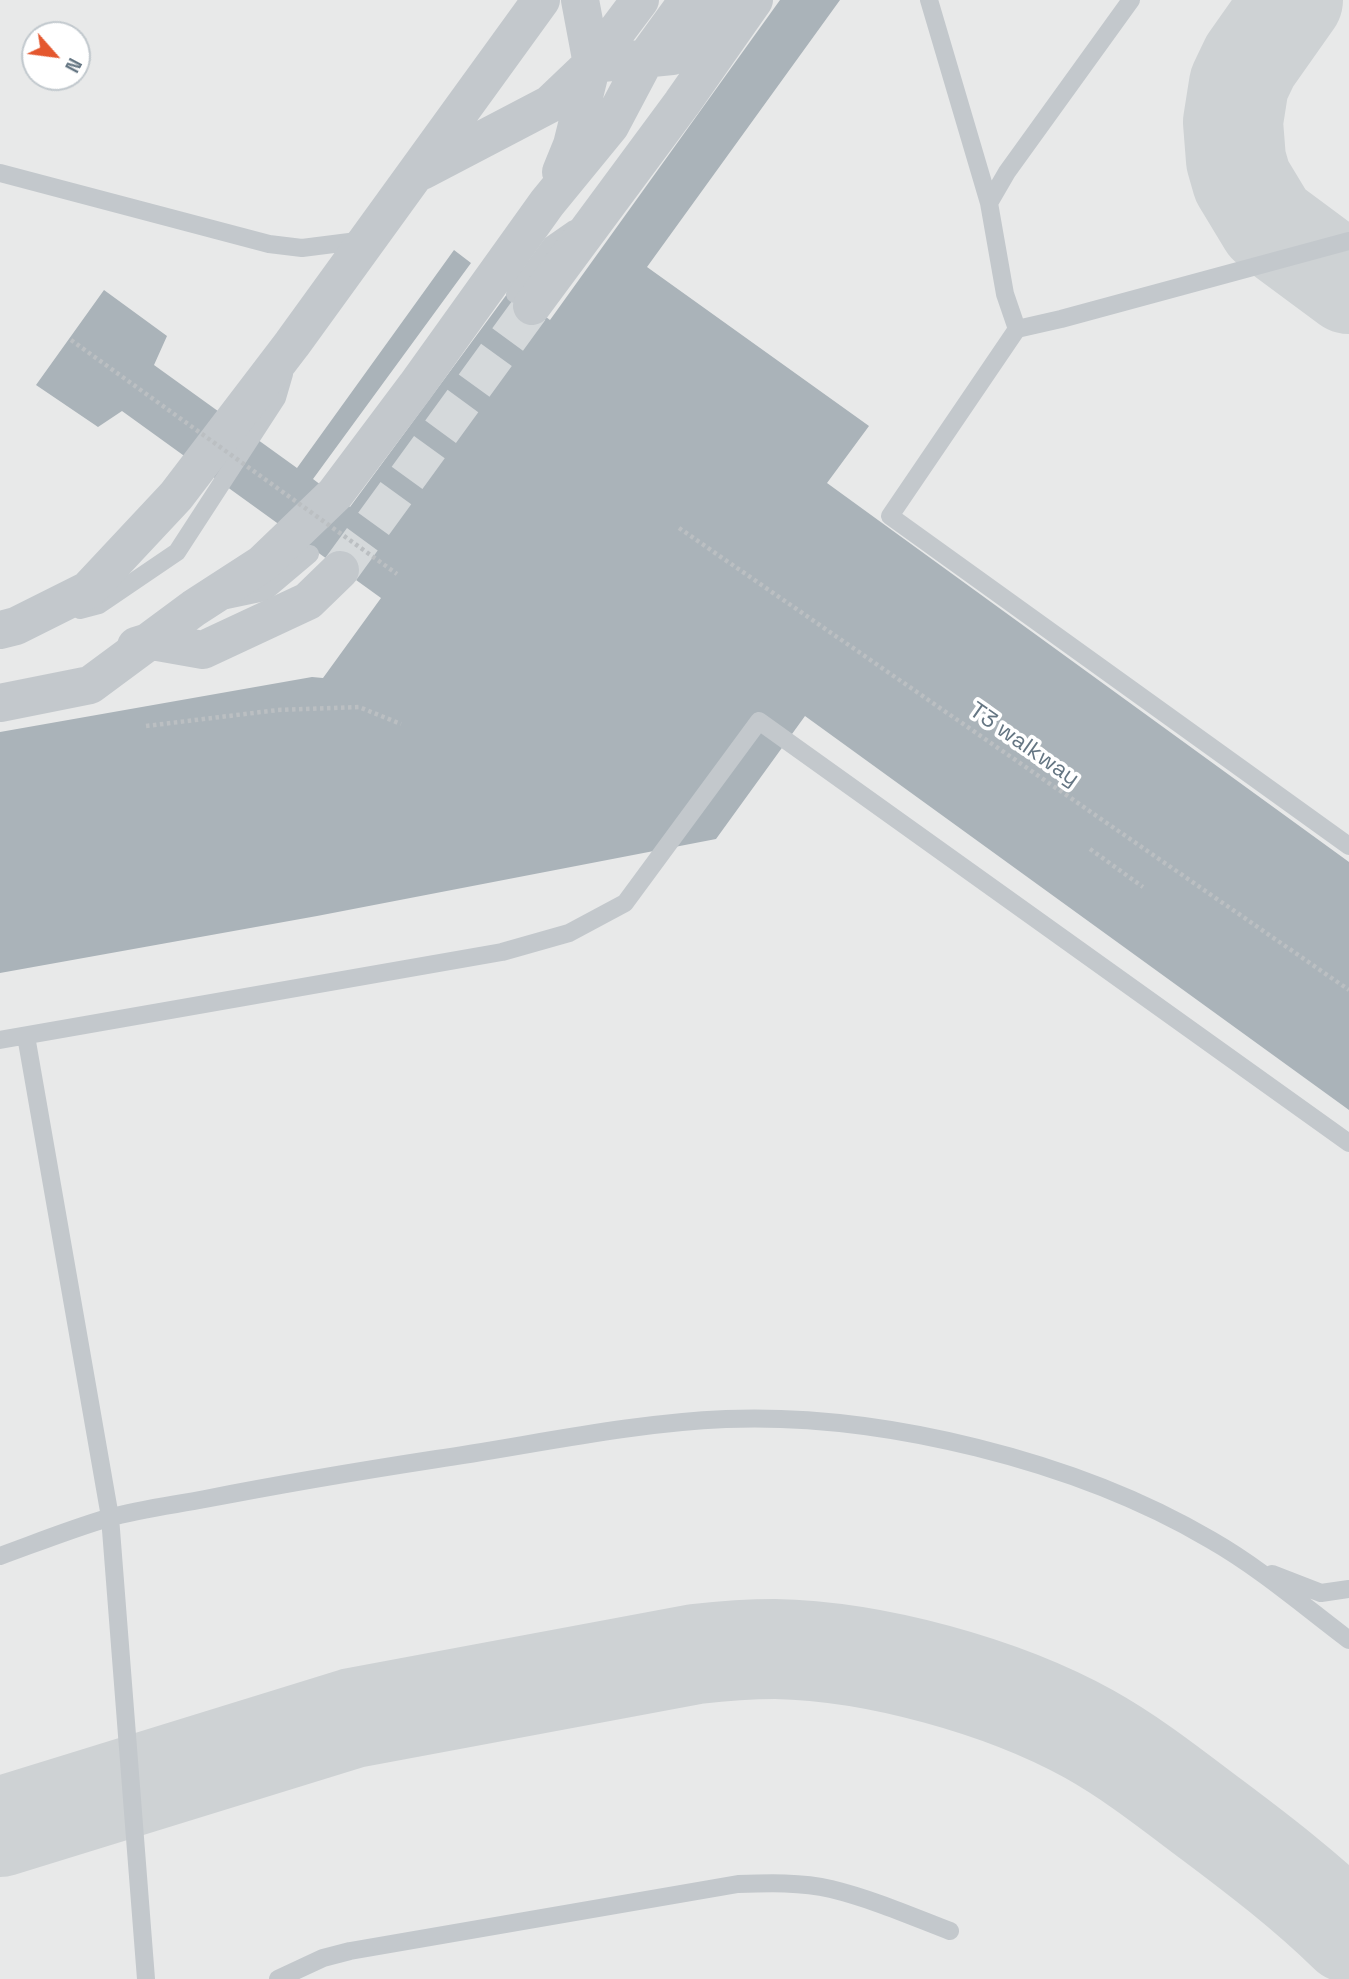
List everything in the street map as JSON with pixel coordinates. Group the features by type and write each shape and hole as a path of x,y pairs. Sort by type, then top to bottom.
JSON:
{"street":[{"path":"8,628 88,590 176,496 369,240 541,0"},
{"path":"547,203 572,145 592,64 580,0"},
{"path":"417,173 551,104 592,64 640,0"},
{"path":"0,703 90,685 194,608 262,564 335,494 547,203 610,126 646,58 688,0"},
{"path":"592,64 672,56 701,30 723,0"},
{"path":"523,300 603,209 754,0"},
{"path":"0,681 69,669 152,641 203,650 307,601 325,562"}],"lane":[{"path":"929,0 989,203 1005,294 1017,328"},
{"path":"989,203 1007,172 1131,0"},
{"path":"0,173 269,244 302,248 369,240"},
{"path":"1349,241 1061,319 1017,328 890,516 1349,846"},
{"path":"194,608 265,592 325,562"},
{"path":"0,1040 502,952 569,933 625,903 759,721 1349,1143"},
{"path":"26,1036 110,1517 146,1979"},
{"path":"0,1556 110,1517 309,1479 644,1427 726,1419 805,1420 897,1431 961,1444 1043,1467 1096,1486 1208,1538 1252,1566 1349,1640"},
{"path":"1252,1566 1321,1593 1349,1589"},
{"path":"278,1979 323,1958 350,1951 738,1884 779,1884 830,1889 894,1909 950,1931"}],"path":[{"path":"71,340 397,574"},
{"name":"T3 walkway","path":"679,528 1349,990"},
{"path":"146,726 278,710 359,707 401,724"},
{"path":"1090,849 1143,887"}],"shaded area":[{"path":"0,0 1349,0 1349,1979 0,1979"}],"building":[{"path":"780,0 840,0 647,267 869,426 827,483 1349,862 1349,1110 805,716 716,839 317,916 0,973 0,732 312,677 323,678 381,598 122,411 98,427 36,385 104,290 167,336 154,365 297,468 454,250 471,263 313,479 350,507 510,290 550,320"}],"taxiway":[{"path":"1293,0 1250,61 1239,84 1233,122 1236,160 1242,181 1268,224 1349,284"},
{"path":"0,1827 353,1718 696,1654 765,1649 814,1651 854,1656 937,1674 1017,1701 1089,1734 1151,1774 1247,1846 1349,1933"}],"tunnel":[{"path":"340,570 532,306"}]}
